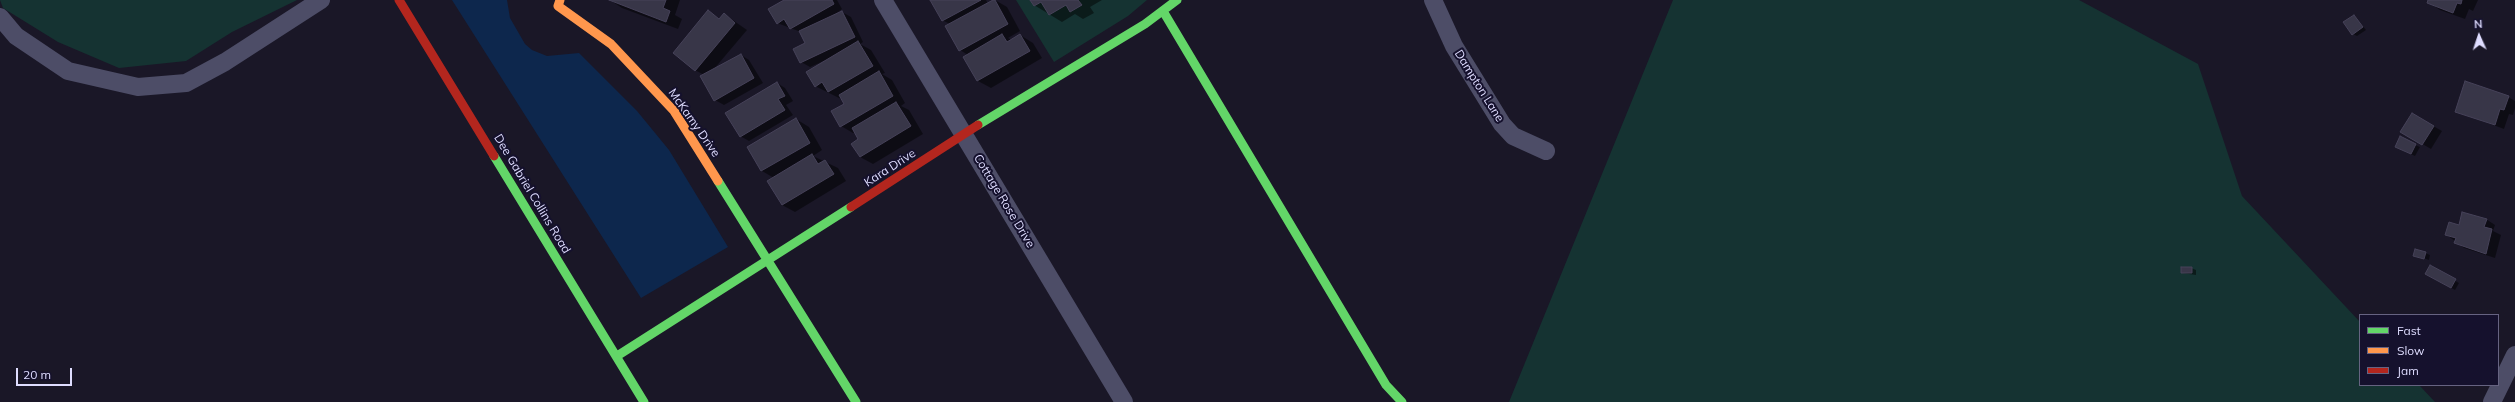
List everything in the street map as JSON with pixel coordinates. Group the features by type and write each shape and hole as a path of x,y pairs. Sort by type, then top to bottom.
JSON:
{"street":[{"path":"0,17 16,36 68,71 138,87 186,83 225,62 322,0"},
{"name":"Dee Gabriel Collins Road","path":"399,0 644,402"},
{"name":"Cottage Rose Drive","path":"883,0 1124,402"},
{"name":"Kara Drive","path":"617,356 964,134 1145,24 1177,0"},
{"name":"Dampton Lane","path":"1433,0 1454,46 1502,124 1513,136 1546,150"},
{"name":"McKamy Drive","path":"559,3 611,44 674,112 856,402"},
{"path":"1163,11 1386,385 1402,402"},
{"path":"2492,402 2515,354"}],"green space":[{"path":"0,0 297,0 232,32 186,61 119,68 58,42 3,8"},
{"path":"1016,0 1147,0 1128,16 1054,62"},
{"path":"1673,0 2079,0 2198,64 2242,196 2359,321 2359,386 2420,386 2435,402 1509,402"}],"water":[{"path":"452,0 507,0 510,18 525,44 532,50 547,56 579,53 637,111 669,150 728,247 641,298"}],"building":[{"path":"609,0 666,0 663,8 670,11 666,22"},
{"path":"784,0 832,0 834,4 790,29 784,19 777,24 768,9"},
{"path":"930,0 981,0 942,21"},
{"path":"995,0 1008,24 959,51 945,26"},
{"path":"1030,0 1078,0 1082,5 1070,12 1066,5 1049,15 1041,2 1034,6"},
{"path":"2428,0 2462,0 2461,4 2457,3 2453,13 2427,3"},
{"path":"708,10 719,19 724,13 735,23 695,71 673,53"},
{"path":"842,11 855,37 800,63 793,49 805,43 799,31"},
{"path":"2354,15 2363,27 2352,35 2343,22"},
{"path":"1002,34 1007,42 1020,34 1030,51 977,81 963,57"},
{"path":"858,41 873,66 828,92 822,82 815,87 806,72"},
{"path":"741,54 754,78 714,101 700,76"},
{"path":"879,71 893,96 840,127 831,111 844,104 839,95"},
{"path":"2465,81 2509,96 2504,110 2500,109 2495,125 2455,112"},
{"path":"777,82 785,96 778,99 785,110 740,137 725,113"},
{"path":"896,102 911,126 860,157 851,144 858,139 852,128"},
{"path":"2412,113 2434,126 2422,145 2400,132"},
{"path":"796,118 810,143 761,171 747,147"},
{"path":"2400,136 2416,144 2411,154 2395,147"},
{"path":"812,154 818,164 825,160 834,174 782,205 767,181"},
{"path":"2462,212 2487,219 2484,227 2492,229 2486,254 2454,243 2456,238 2445,235 2449,222 2459,225"},
{"path":"2415,249 2426,252 2424,259 2413,256"},
{"path":"2430,265 2456,279 2451,288 2425,274"},
{"path":"2181,267 2192,267 2192,273 2181,273"}],"traffic: fast":[{"path":"978,125 1145,24 1177,0"},
{"path":"1163,11 1386,385 1402,402"},
{"path":"494,156 644,402"},
{"path":"718,181 856,402"},
{"path":"617,356 851,207"}],"traffic: slow":[{"path":"560,0 558,6 611,44 674,111 718,181"}],"traffic: jam":[{"path":"399,0 494,156"},
{"path":"851,207 978,125"}]}
